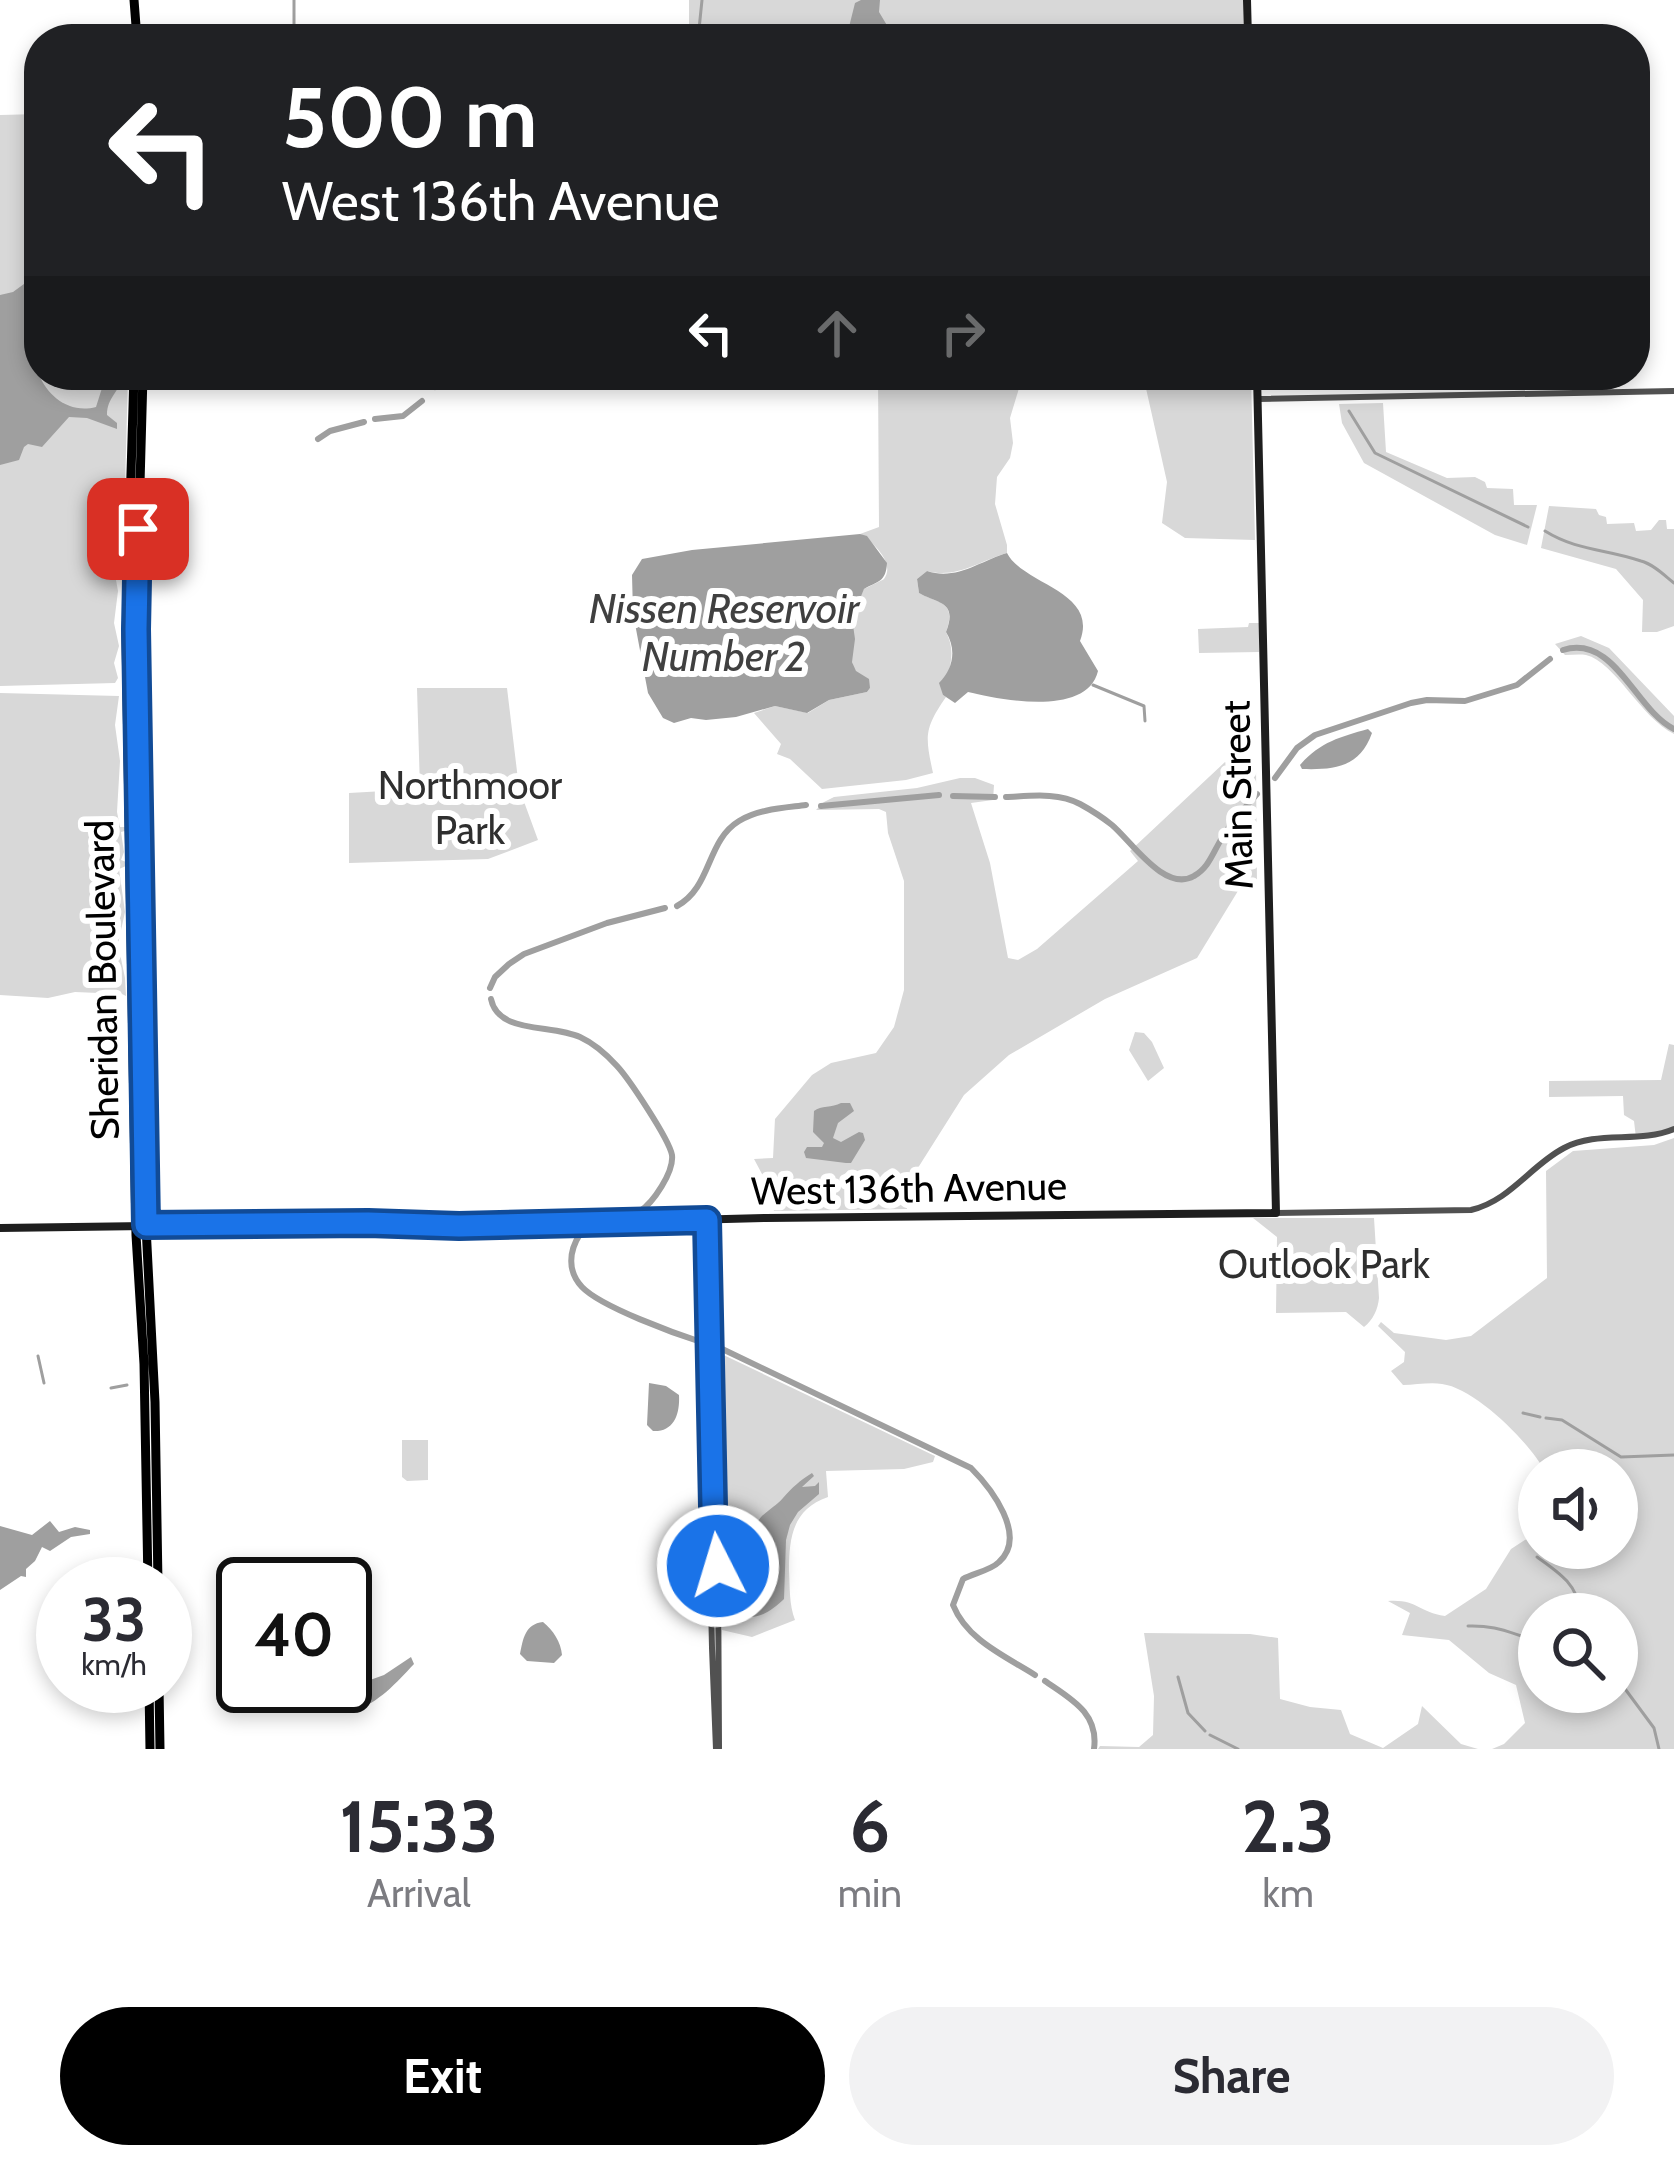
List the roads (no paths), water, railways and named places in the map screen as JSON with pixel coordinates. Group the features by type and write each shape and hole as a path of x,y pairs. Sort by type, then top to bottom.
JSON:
{"main road":[{"name":"Sheridan Boulevard","path":"133,390 126,596 148,1557"},
{"name":"Sheridan Boulevard","path":"143,390 136,594 141,1225 153,1363 157,1557"},
{"name":"Main Street","path":"1257,390 1276,1213"},
{"name":"West 136th Avenue","path":"0,1228 1276,1213"},
{"path":"152,1713 155,1748"},
{"path":"155,1748 157,1713"}],"street":[{"path":"1257,400 1674,391"},
{"name":"West 136th Avenue","path":"1276,1213 1472,1210 1496,1201 1553,1154 1575,1143 1647,1137 1674,1129"},
{"path":"707,1220 718,1556 717,1749"}],"water":[{"path":"880,0 879,12 886,24 850,24 855,3"},
{"path":"24,284 24,390 48,390 61,402 86,408 96,407 101,390 116,390 107,415 117,429 69,417 42,447 28,444 19,460 0,465 0,295"},
{"name":"Nissen Reservoir Number 2","path":"867,536 887,563 883,577 864,589 852,618 852,662 869,679 867,692 829,700 807,713 775,706 736,717 674,723 663,718 648,693 633,613 632,575 642,559"},
{"path":"1007,553 1079,611 1080,641 1098,671 1078,695 1041,702 968,692 955,703 943,695 939,683 952,659 946,632 950,614 944,605 919,593 917,579 927,571 958,572"},
{"path":"1368,729 1372,733 1367,744 1353,760 1325,769 1302,769 1300,765 1323,746"},
{"path":"850,1103 854,1111 838,1123 833,1138 841,1142 859,1132 865,1140 851,1163 806,1158 807,1147 824,1143 813,1132 814,1111"},
{"path":"649,1383 679,1395 674,1420 660,1431 647,1425"},
{"path":"812,1473 802,1487 819,1482 819,1494 790,1525 784,1599 760,1615 743,1616 747,1612 746,1551 754,1528"},
{"path":"50,1521 59,1532 75,1527 90,1530 50,1551 42,1547 26,1569 26,1577 0,1590 0,1526 32,1535"},
{"path":"543,1622 561,1650 554,1663 527,1661 520,1654 529,1629"},
{"path":"411,1657 414,1664 372,1702 372,1679"}],"waterway":[{"path":"294,0 294,24"},
{"path":"700,24 702,0"},
{"path":"375,419 403,416 422,401"},
{"path":"1349,411 1375,453 1528,527"},
{"path":"318,439 364,422"},
{"path":"1545,531 1645,562 1674,583"},
{"path":"1563,650 1597,653 1674,729"},
{"path":"1275,778 1297,748 1315,735 1411,703 1465,701 1517,685 1550,659"},
{"path":"1093,685 1144,706 1145,721"},
{"path":"1006,797 1053,796 1080,804 1112,825 1161,872 1183,879 1203,869 1257,794"},
{"path":"821,806 939,795"},
{"path":"953,796 995,797"},
{"path":"677,906 697,888 720,840 739,821 763,811 806,805"},
{"path":"490,988 495,977 524,954 607,923 665,908"},
{"path":"491,999 496,1010 515,1023 585,1040 630,1083 672,1155 662,1186 640,1211"},
{"path":"580,1234 571,1261 582,1287 622,1311 704,1343"},
{"path":"716,1346 971,1468 996,1500 1010,1539 999,1562 963,1579 953,1605 977,1638 1035,1675"},
{"path":"38,1356 44,1383"},
{"path":"111,1388 127,1385"},
{"path":"1523,1413 1540,1417"},
{"path":"1546,1418 1562,1420 1621,1457 1674,1455"},
{"path":"1553,1569 1574,1593"},
{"path":"1468,1626 1518,1635"},
{"path":"1178,1677 1188,1713 1205,1731"},
{"path":"1045,1681 1088,1716 1094,1749"},
{"path":"1638,1706 1654,1728 1659,1749"},
{"path":"1210,1735 1238,1749"}],"park label":[{"name":"Northmoor Park","path":"470,808"},
{"name":"Outlook Park","path":"1324,1264"}]}
